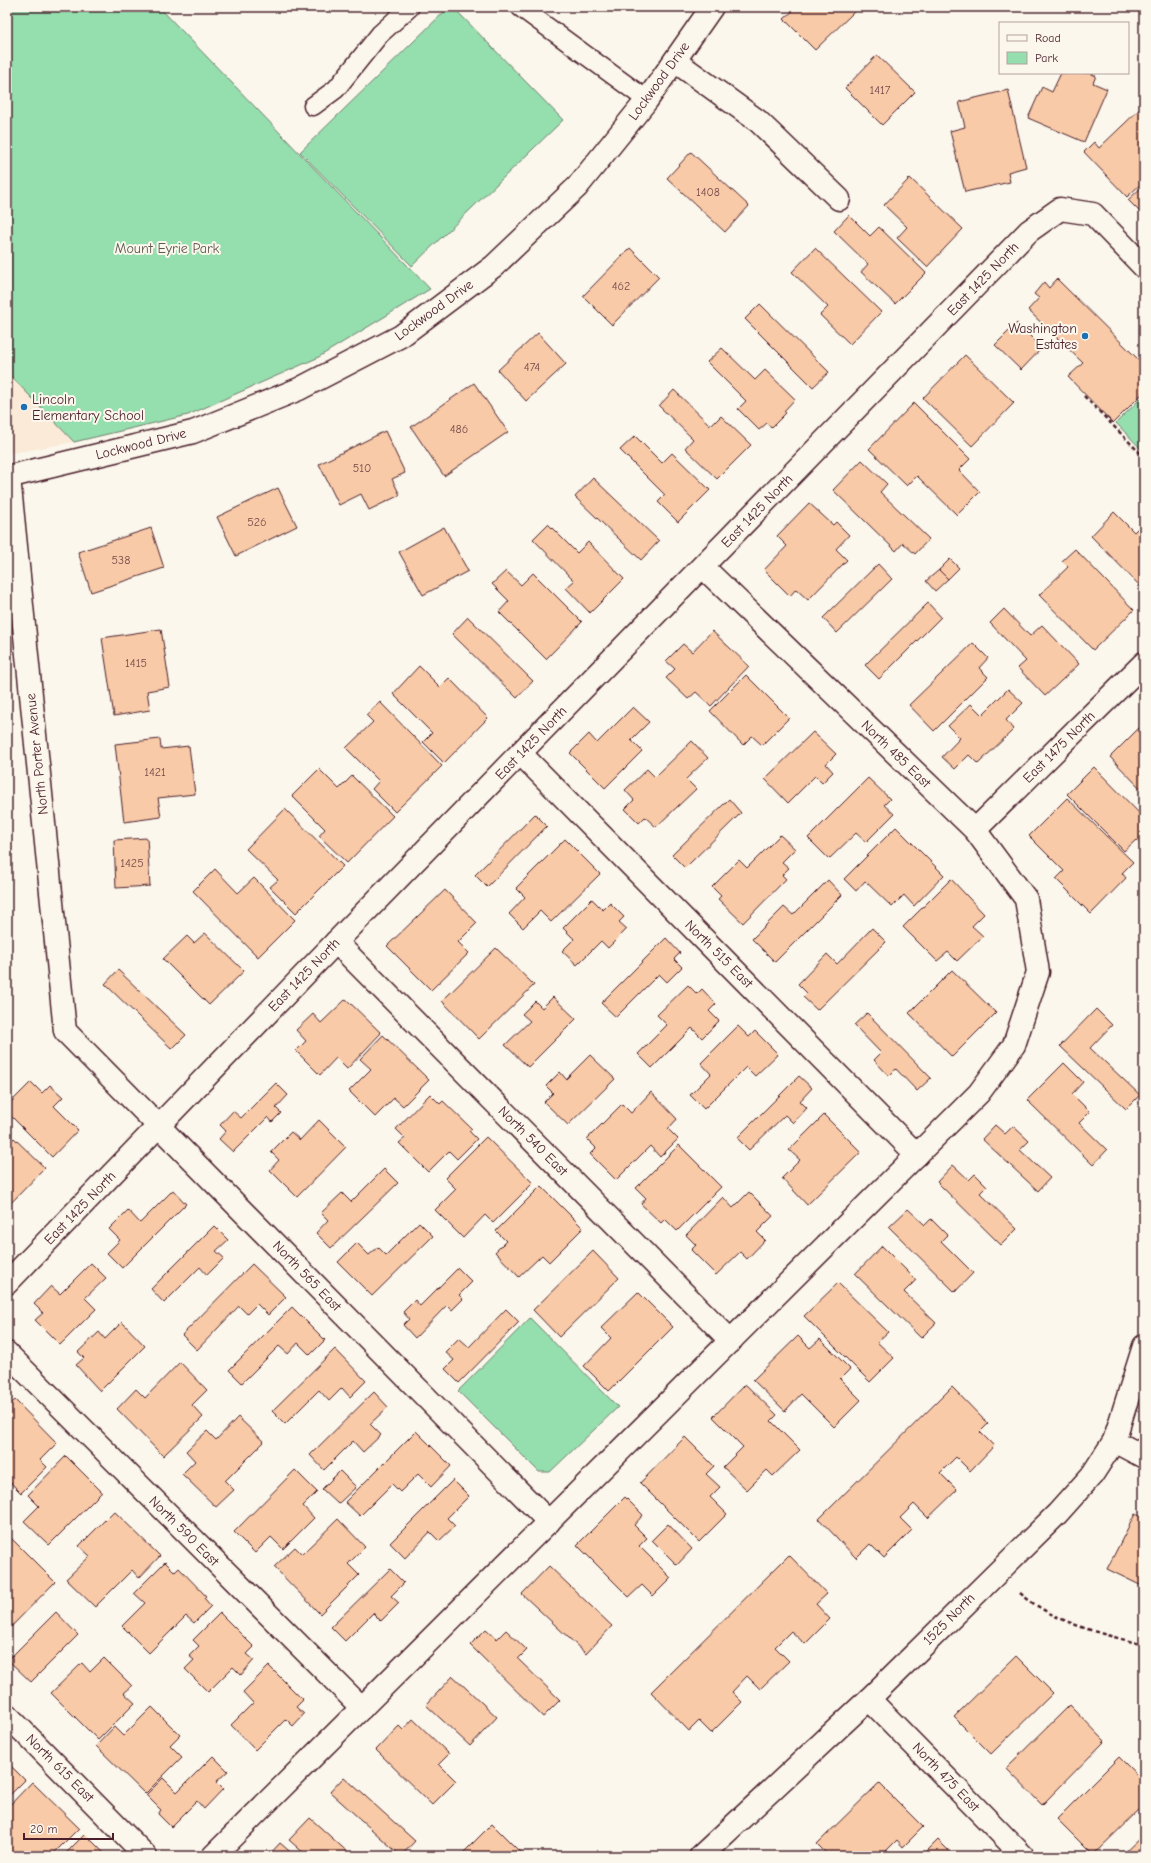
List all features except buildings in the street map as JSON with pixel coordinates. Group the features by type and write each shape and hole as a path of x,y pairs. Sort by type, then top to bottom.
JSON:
{"street":[{"name":"Lockwood Drive","path":"8,477 193,432 300,389 401,336 494,266 571,192 646,100 712,7"},
{"path":"675,61 758,121 839,199"},
{"name":"East 1425 North","path":"7,1283 336,942 1030,231 1060,209 1093,214 1144,267"},
{"name":"North Porter Avenue","path":"8,477 66,1031"},
{"name":"North 485 East","path":"703,567 974,830 1026,899 1038,972 1014,1045 979,1093 917,1155"},
{"name":"East 1475 North","path":"974,830 1144,663"},
{"name":"North 515 East","path":"521,754 917,1155"},
{"name":"North 540 East","path":"336,942 731,1341"},
{"name":"North 565 East","path":"66,1031 549,1522"},
{"path":"214,1856 917,1155"},
{"name":"1525 North","path":"702,1856 869,1699 1057,1514 1092,1475 1114,1441 1144,1346"},
{"name":"North 590 East","path":"7,1353 362,1708"},
{"path":"1114,1441 1144,1457"},
{"name":"North 475 East","path":"869,1699 1023,1856"},
{"name":"North 615 East","path":"7,1715 146,1856"}],"lane":[{"path":"313,106 336,88 380,34 410,7"},
{"path":"520,7 646,100"}],"path":[{"path":"1084,396 1144,457"},
{"path":"1020,1593 1050,1614 1068,1623 1144,1645"}],"shaded area":[{"name":"Lincoln Elementary School","path":"7,372 74,442 7,454"}],"green space":[{"name":"Mount Eyrie Park","path":"7,7 159,7 430,289 317,358 188,415 74,442 7,372"},
{"path":"449,7 453,7 563,120 412,266 300,152"},
{"path":"1144,395 1144,452 1116,423"},
{"path":"530,1318 618,1407 550,1472 539,1472 458,1391"}],"place":[{"name":"Washington Estates","path":"1085,336"},
{"name":"Lincoln Elementary School","path":"24,407"}]}
